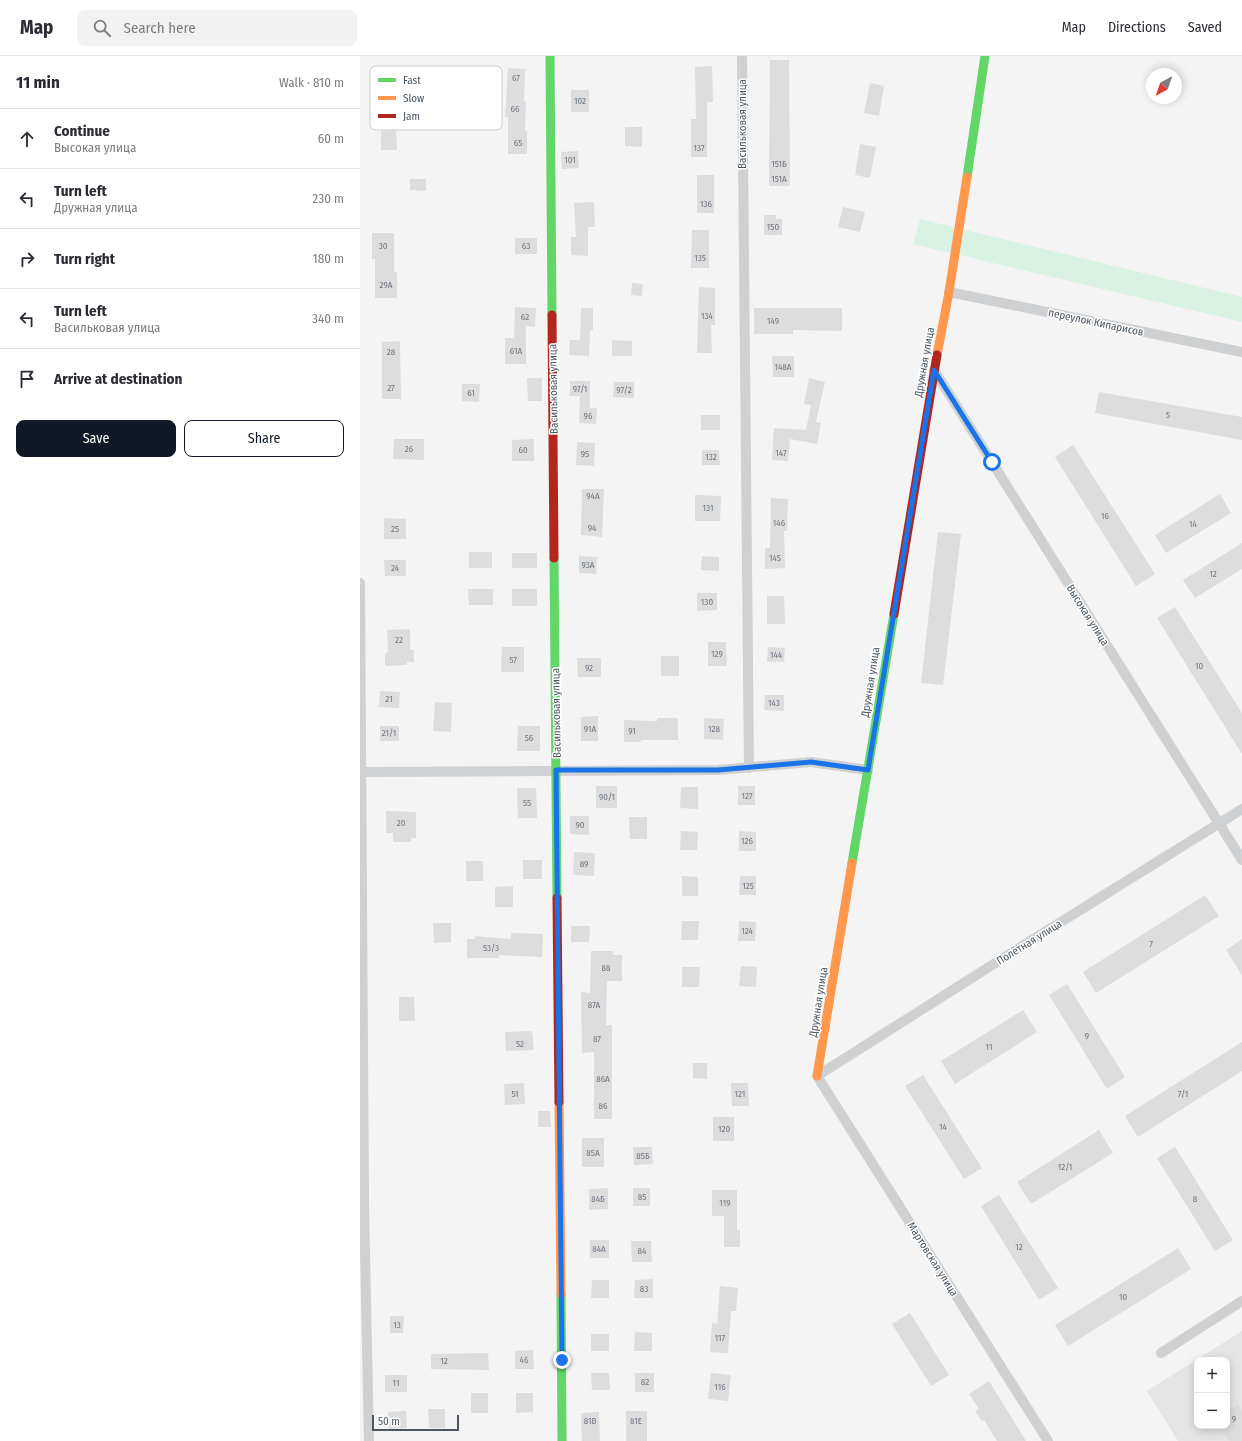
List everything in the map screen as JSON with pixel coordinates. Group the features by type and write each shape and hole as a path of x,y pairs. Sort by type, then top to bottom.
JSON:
{"street":[{"name":"Васильковая улица","path":"550,56 562,1441"},
{"name":"Васильковая улица","path":"742,56 749,768"},
{"name":"Дружная улица","path":"817,1076 934,370 949,292 985,56"},
{"name":"переулок Кипарисов","path":"949,292 1242,352"},
{"name":"Высокая улица","path":"934,370 1242,860"},
{"path":"360,583 364,1205 369,1441"},
{"path":"362,772 718,770 811,762 868,770"},
{"name":"Полётная улица","path":"817,1076 1242,809"},
{"name":"Мартовская улица","path":"817,1076 1048,1441"},
{"path":"1161,1353 1242,1301"}],"shaded area":[{"path":"1242,1331 1242,1441 1178,1441 1147,1391 1194,1361 1194,1429 1230,1429 1230,1357 1201,1357"}],"green space":[{"path":"920,219 1242,297 1242,322 913,244"}],"building":[{"path":"770,60 789,60 790,186 769,186"},
{"path":"712,66 713,102 707,102 707,157 691,157 691,119 696,119 695,67"},
{"path":"508,68 525,69 524,101 526,101 525,131 527,131 527,154 508,154 508,117 505,117"},
{"path":"870,83 884,86 879,116 864,113"},
{"path":"571,90 589,90 589,112 571,112"},
{"path":"625,127 642,127 642,147 625,146"},
{"path":"396,130 397,150 381,150 381,131"},
{"path":"860,144 876,147 870,178 855,175"},
{"path":"578,151 579,168 562,169 561,152"},
{"path":"697,175 714,175 714,213 697,213"},
{"path":"410,179 426,179 426,191 410,190"},
{"path":"594,202 595,227 588,227 588,256 571,255 571,237 576,237 574,203"},
{"path":"843,207 865,212 860,232 838,227"},
{"path":"764,215 776,215 776,219 782,219 782,235 764,235"},
{"path":"692,230 709,230 709,268 691,268"},
{"path":"372,233 394,233 394,272 397,272 397,298 375,298 375,259 372,259"},
{"path":"515,238 537,238 537,254 515,254"},
{"path":"632,283 643,284 642,296 631,295"},
{"path":"699,287 715,288 715,325 711,325 712,353 697,353"},
{"path":"515,307 536,308 535,327 526,326 526,364 505,364 505,338 514,338"},
{"path":"581,308 593,308 593,330 590,330 589,356 569,355 570,340 580,340"},
{"path":"754,308 842,308 842,331 793,330 793,334 754,334"},
{"path":"612,340 632,341 632,356 612,356"},
{"path":"400,341 401,399 382,399 382,342"},
{"path":"772,356 794,356 794,377 773,377"},
{"path":"527,378 542,378 542,401 528,401"},
{"path":"809,378 825,382 816,422 821,423 817,444 790,439 788,461 772,460 774,428 806,430 811,405 804,404"},
{"path":"570,381 590,381 590,408 597,408 596,424 579,423 580,396 570,396"},
{"path":"614,382 634,382 634,398 613,397"},
{"path":"462,384 480,384 479,402 462,401"},
{"path":"1099,392 1242,417 1242,440 1095,413"},
{"path":"701,415 720,415 720,430 701,430"},
{"path":"394,439 424,439 424,460 393,459"},
{"path":"534,439 534,461 512,461 512,440"},
{"path":"577,442 595,443 594,466 576,465"},
{"path":"1073,445 1155,574 1136,586 1055,457"},
{"path":"702,450 719,450 720,465 702,465"},
{"path":"582,489 604,489 602,537 581,535"},
{"path":"1220,494 1231,513 1166,553 1155,535"},
{"path":"695,495 721,496 720,521 695,521"},
{"path":"771,498 788,499 787,531 784,531 785,568 765,569 765,548 770,548"},
{"path":"384,518 406,519 406,539 384,539"},
{"path":"938,532 961,534 943,685 921,683"},
{"path":"1242,543 1242,569 1195,598 1183,580"},
{"path":"469,552 492,552 492,568 469,568"},
{"path":"512,553 537,553 537,568 512,568"},
{"path":"579,556 597,557 596,574 579,573"},
{"path":"702,556 719,557 719,571 701,570"},
{"path":"384,560 406,560 406,576 385,576"},
{"path":"468,589 493,589 493,605 469,605"},
{"path":"512,589 537,589 537,606 512,606"},
{"path":"697,593 717,593 717,610 697,611"},
{"path":"767,596 784,596 785,624 767,624"},
{"path":"1175,607 1242,713 1242,754 1157,618"},
{"path":"410,629 410,650 414,650 414,662 407,662 407,665 385,666 385,653 388,652 387,630"},
{"path":"708,642 726,642 727,666 708,666"},
{"path":"502,647 524,647 524,672 501,672"},
{"path":"768,647 785,648 784,662 767,662"},
{"path":"661,656 679,656 679,676 661,676"},
{"path":"577,658 601,658 601,677 578,677"},
{"path":"380,691 400,692 399,708 379,707"},
{"path":"765,695 784,695 784,711 764,710"},
{"path":"435,702 452,703 451,732 433,731"},
{"path":"598,716 598,741 581,741 581,717"},
{"path":"657,718 678,718 678,740 641,740 641,742 624,742 624,720 657,721"},
{"path":"704,718 724,719 723,740 704,739"},
{"path":"380,726 399,726 399,741 380,741"},
{"path":"518,726 540,726 540,751 517,751"},
{"path":"596,786 617,786 617,808 596,808"},
{"path":"738,786 755,786 755,805 738,805"},
{"path":"681,787 698,787 698,809 680,808"},
{"path":"517,788 536,788 537,818 518,818"},
{"path":"386,811 416,812 416,838 411,838 411,842 393,842 393,833 386,833"},
{"path":"570,816 589,816 589,835 570,834"},
{"path":"629,817 647,817 647,839 630,839"},
{"path":"681,831 698,832 697,850 680,850"},
{"path":"739,831 756,832 756,851 739,851"},
{"path":"574,852 595,853 594,876 573,875"},
{"path":"523,860 542,860 542,879 523,879"},
{"path":"466,861 483,861 483,881 466,881"},
{"path":"682,876 698,877 698,896 682,896"},
{"path":"740,876 756,876 756,895 739,895"},
{"path":"513,886 513,907 495,907 495,887"},
{"path":"1205,895 1219,916 1096,993 1083,972"},
{"path":"682,921 699,921 698,940 681,940"},
{"path":"739,921 756,922 755,941 738,941"},
{"path":"433,923 451,923 451,942 434,943"},
{"path":"571,926 590,926 589,942 571,942"},
{"path":"511,933 543,934 542,957 499,955 499,958 467,958 467,939 475,939 475,936 511,939"},
{"path":"1242,939 1242,975 1226,950"},
{"path":"591,951 613,951 613,955 622,955 622,981 607,981 606,1025 612,1025 612,1119 594,1119 594,1052 582,1053 581,992 590,993"},
{"path":"741,966 757,967 756,987 739,986"},
{"path":"682,967 700,967 699,987 682,987"},
{"path":"1067,984 1125,1077 1107,1089 1049,995"},
{"path":"399,997 414,997 415,1021 399,1021"},
{"path":"1023,1010 1037,1032 955,1084 941,1061"},
{"path":"532,1031 534,1050 506,1051 505,1032"},
{"path":"1242,1042 1242,1071 1138,1137 1125,1116"},
{"path":"693,1063 707,1063 707,1079 693,1078"},
{"path":"923,1075 982,1168 964,1179 905,1086"},
{"path":"524,1083 525,1104 505,1105 504,1084"},
{"path":"731,1083 748,1083 749,1106 732,1106"},
{"path":"538,1111 550,1111 551,1127 538,1127"},
{"path":"713,1117 734,1117 734,1141 713,1141"},
{"path":"1099,1130 1113,1153 1031,1204 1017,1182"},
{"path":"582,1138 604,1138 604,1167 582,1167"},
{"path":"633,1147 652,1147 653,1164 634,1165"},
{"path":"1175,1147 1233,1240 1215,1251 1157,1158"},
{"path":"608,1188 608,1209 589,1210 589,1189"},
{"path":"633,1188 650,1188 650,1206 633,1206"},
{"path":"712,1190 737,1190 737,1230 740,1230 740,1247 724,1247 724,1216 712,1216"},
{"path":"999,1195 1058,1288 1039,1300 981,1206"},
{"path":"590,1240 609,1240 609,1258 590,1258"},
{"path":"631,1241 651,1241 652,1262 632,1262"},
{"path":"1178,1248 1191,1269 1068,1346 1055,1325"},
{"path":"653,1279 653,1298 634,1298 635,1280"},
{"path":"592,1280 609,1280 609,1298 591,1298"},
{"path":"720,1286 738,1288 736,1311 731,1311 728,1353 710,1352 712,1323 717,1324"},
{"path":"910,1313 949,1375 931,1386 892,1324"},
{"path":"390,1316 404,1316 403,1333 390,1333"},
{"path":"635,1332 652,1333 652,1351 634,1351"},
{"path":"591,1334 609,1334 609,1351 591,1351"},
{"path":"533,1350 534,1369 515,1369 515,1351"},
{"path":"488,1353 489,1370 431,1369 431,1354"},
{"path":"591,1373 609,1373 610,1390 592,1390"},
{"path":"635,1373 654,1373 654,1392 635,1392"},
{"path":"711,1373 731,1375 728,1401 708,1399"},
{"path":"385,1375 407,1375 407,1392 385,1392"},
{"path":"989,1381 1026,1441 997,1441 984,1420 982,1421 975,1411 979,1409 969,1394"},
{"path":"471,1393 488,1393 488,1413 471,1413"},
{"path":"516,1393 533,1393 533,1412 516,1413"},
{"path":"1238,1405 1242,1411 1242,1441 1229,1441 1221,1429 1230,1429 1230,1410"},
{"path":"428,1409 445,1409 445,1428 429,1428"},
{"path":"406,1411 407,1428 389,1429 388,1412"},
{"path":"626,1411 647,1411 647,1441 626,1441"},
{"path":"599,1412 600,1441 582,1441 581,1413"}],"traffic: fast":[{"path":"550,56 552,315"},
{"path":"967,177 985,56"},
{"path":"554,558 557,898"},
{"path":"852,863 894,614"},
{"path":"561,1294 562,1441"}],"traffic: slow":[{"path":"937,355 949,292 967,177"},
{"path":"817,1076 852,863"},
{"path":"559,1102 561,1294"}],"traffic: jam":[{"path":"552,315 554,558"},
{"path":"894,614 937,355"},
{"path":"557,898 559,1102"}],"route":[{"path":"562,1360 556,770 718,770 811,762 868,770 934,370 992,462"}]}
